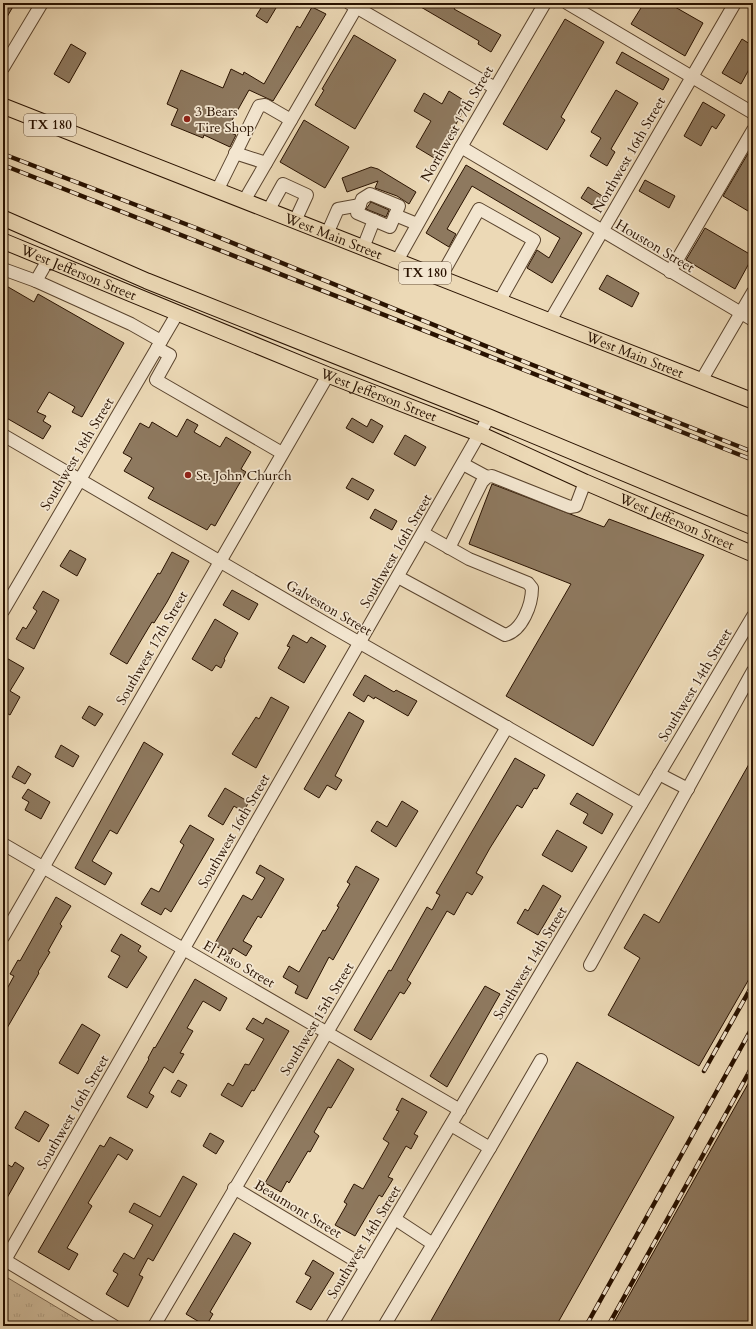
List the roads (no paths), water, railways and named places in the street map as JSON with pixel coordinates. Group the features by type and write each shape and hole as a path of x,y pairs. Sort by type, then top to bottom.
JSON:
{"main road":[{"name":"West Main Street","path":"3,106 753,401"},
{"name":"West Jefferson Street","path":"3,218 147,281 489,417 753,527"},
{"name":"West Jefferson Street","path":"3,241 177,314 480,434 585,482 753,554"}],"street":[{"path":"3,68 42,3"},
{"name":"Northwest 17th Street","path":"397,261 460,146 545,3"},
{"path":"567,3 753,113"},
{"name":"Northwest 16th Street","path":"550,321 735,3"},
{"path":"244,201 355,4 495,88"},
{"path":"217,191 259,106 266,105 291,120"},
{"path":"670,272 753,130"},
{"name":"Houston Street","path":"460,146 602,232 753,320"},
{"path":"235,153 266,163"},
{"path":"268,211 283,184 307,195 295,222"},
{"path":"370,194 399,206 395,215 390,227 357,213 362,199 370,194"},
{"path":"328,234 338,209 360,205"},
{"path":"440,278 479,209 534,240 499,302"},
{"path":"395,215 417,224"},
{"path":"363,248 374,220"},
{"path":"36,282 48,260"},
{"path":"3,269 131,324 170,355 156,380 282,453"},
{"path":"701,380 753,292"},
{"name":"Southwest 18th Street","path":"3,611 177,314"},
{"name":"Southwest 17th Street","path":"3,937 328,375"},
{"name":"Southwest 16th Street","path":"4,1260 360,644 489,417"},
{"name":"Galveston Street","path":"3,435 220,560 360,644 641,804"},
{"path":"463,464 487,477 492,476 570,507 576,506 585,482"},
{"path":"449,548 482,482 487,477"},
{"path":"398,577 505,636 513,633 521,624 532,599 532,588 528,583 469,559 423,533"},
{"name":"Southwest 14th Street","path":"332,1326 394,1219 753,616"},
{"path":"590,965 753,671"},
{"name":"Southwest 15th Street","path":"154,1326 507,727"},
{"path":"659,774 688,789"},
{"name":"El Paso Street","path":"3,844 460,1110"},
{"path":"384,1326 541,1060"},
{"path":"451,1125 490,1148"},
{"name":"Beaumont Street","path":"234,1188 366,1267"},
{"path":"394,1219 433,1244"},
{"path":"4,1260 114,1326"}],"railway":[{"path":"3,154 196,228 510,356 753,452"},
{"path":"3,165 753,460"},
{"path":"704,1071 753,984"},
{"path":"586,1326 753,1026"},
{"path":"608,1326 753,1065"}],"place":[{"name":"3 Bears Tire Shop","path":"187,119"},
{"name":"St. John Church","path":"188,475"}]}
